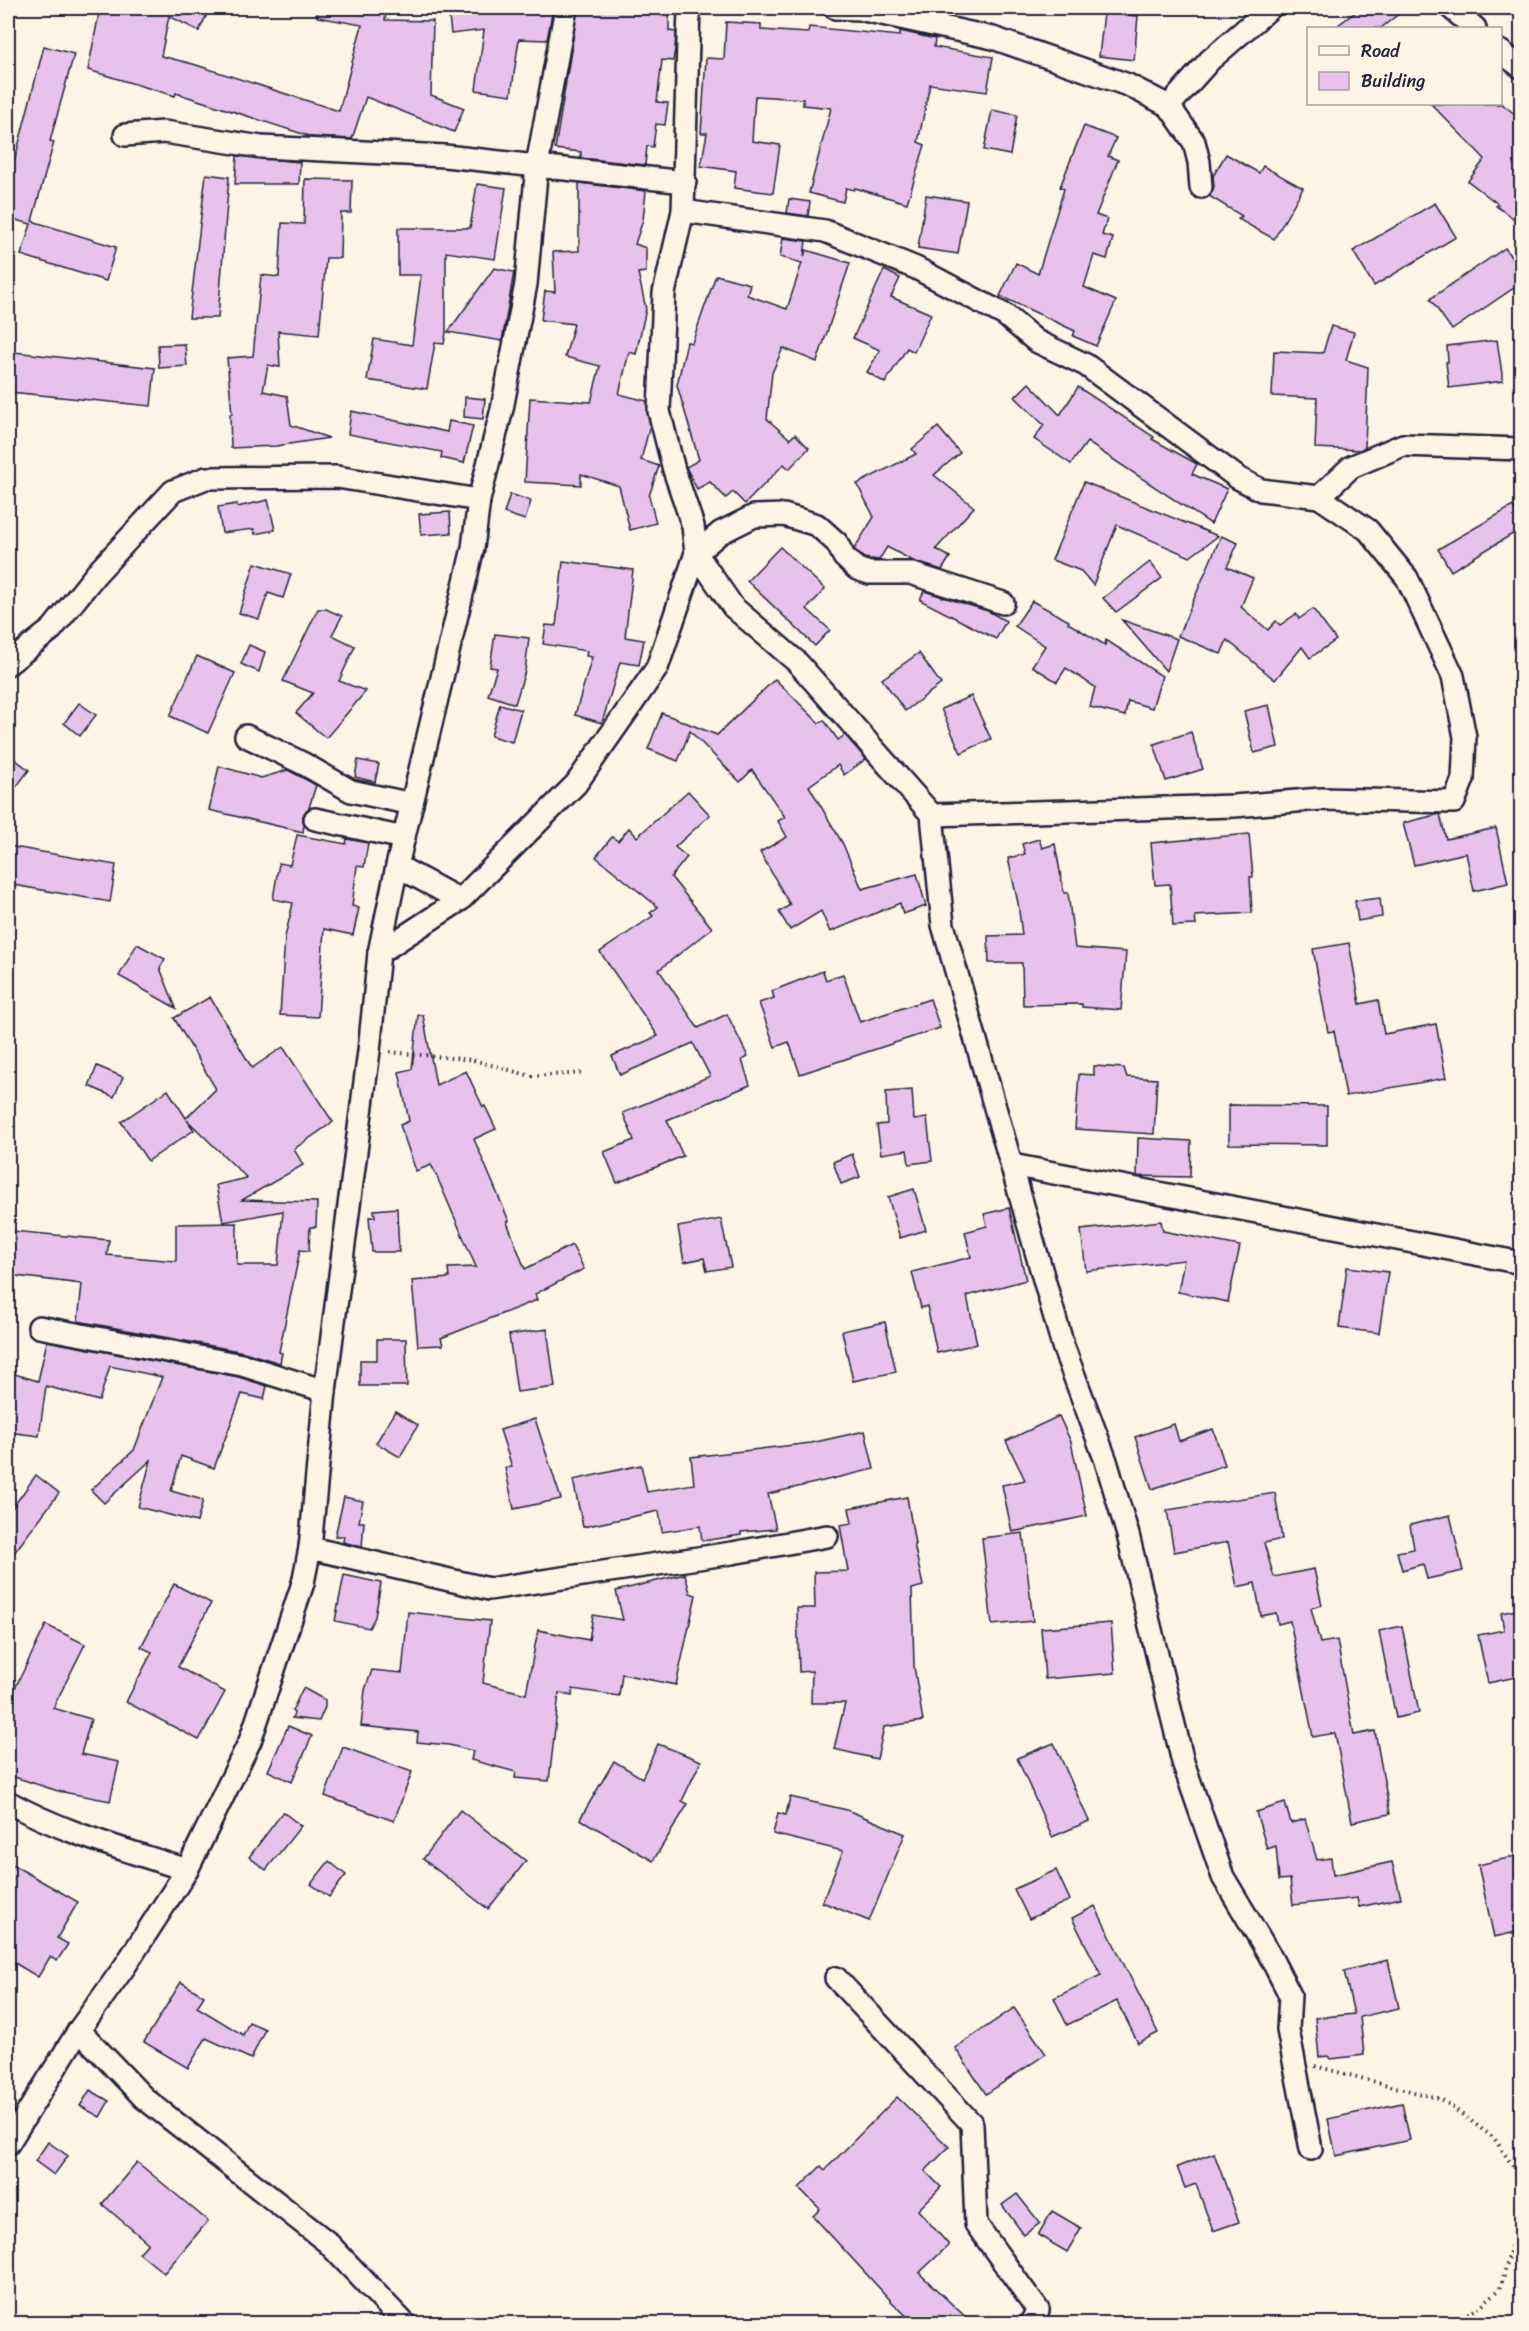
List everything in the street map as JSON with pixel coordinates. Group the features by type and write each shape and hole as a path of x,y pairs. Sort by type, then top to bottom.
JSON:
{"street":[{"path":"8,2144 79,2030 125,1966 187,1870 250,1741 303,1583 310,1548 326,1391 369,1051 379,953 397,866 473,548 478,500 502,409 526,284 537,165 566,8"},
{"path":"379,953 460,900 576,784 657,668 696,553 693,526 674,470 659,411 664,293 683,211 689,8"},
{"path":"835,8 859,9 993,38 1128,85 1168,106 1194,142 1202,187"},
{"path":"1168,106 1210,60 1270,8"},
{"path":"1451,8 1473,27"},
{"path":"1502,53 1521,68"},
{"path":"125,135 164,132 261,147 445,156 685,182"},
{"path":"683,211 825,231 916,268 1005,315 1036,340 1086,365 1238,478 1261,490 1319,497 1368,530 1407,578 1453,675 1466,737 1463,779 1454,802 1321,799 1234,806 932,815"},
{"path":"1319,497 1351,467 1403,445 1521,449"},
{"path":"8,664 52,629 96,574 173,491 206,478 337,477 478,500"},
{"path":"696,553 720,533 754,516 784,515 818,525 837,543 844,557 857,569 869,573 910,573 1003,603"},
{"path":"696,553 733,607 797,662 932,815 943,926 1063,1346 1106,1461 1128,1535 1184,1762 1223,1877 1290,1995 1288,2030 1311,2149"},
{"path":"246,736 304,764 351,791 412,804"},
{"path":"315,819 404,838"},
{"path":"397,866 460,900"},
{"path":"1012,1165 1521,1263"},
{"path":"39,1326 242,1365 326,1391"},
{"path":"310,1548 489,1589 732,1553 827,1536"},
{"path":"8,1802 40,1819 96,1841 187,1870"},
{"path":"836,1978 972,2124 976,2224 1038,2310 1030,2324"},
{"path":"79,2030 144,2098 327,2242 405,2324"}],"path":[{"path":"369,1051 473,1060 531,1076 585,1073"},
{"path":"1294,2061 1441,2099 1494,2138 1521,2180"},
{"path":"1446,2324 1477,2309 1500,2289 1521,2208"}],"building":[{"path":"100,8 210,8 199,31 169,16 161,56 193,64 339,111 362,25 317,17 318,8 387,8 385,20 433,21 431,95 464,108 454,132 366,97 352,139 312,137 176,93 175,96 88,70"},
{"path":"448,8 481,8 482,13 516,13 516,8 553,8 547,40 519,39 511,95 476,90 484,30 451,34"},
{"path":"578,8 669,8 669,31 676,32 675,49 673,61 662,60 657,102 668,103 665,125 656,124 653,147 647,146 645,165 581,158 581,152 555,149"},
{"path":"1361,8 1406,8 1382,27 1335,27"},
{"path":"1104,13 1138,16 1134,60 1099,56"},
{"path":"726,22 761,24 761,30 808,33 809,27 900,36 900,31 935,39 934,47 993,57 987,92 930,84 918,142 925,145 907,203 855,188 854,190 846,188 843,202 809,193 831,108 803,105 803,99 755,96 752,141 780,145 773,193 734,188 736,171 701,166 707,133 701,133 706,58 724,59"},
{"path":"44,46 74,54 50,141 54,142 32,221 116,247 106,281 21,255 31,224 8,218 8,186"},
{"path":"1502,104 1521,119 1521,224 1468,181 1485,159 1432,105"},
{"path":"992,110 1017,115 1010,155 984,150"},
{"path":"1084,126 1116,138 1108,156 1118,160 1096,215 1107,219 1102,235 1113,238 1107,259 1094,255 1084,287 1116,301 1096,346 1073,336 1075,331 1000,296 1016,263 1038,274 1064,189 1060,187"},
{"path":"1226,154 1259,173 1263,166 1303,188 1274,239 1238,219 1242,216 1209,196 1214,187 1213,176"},
{"path":"237,156 300,162 299,184 235,184"},
{"path":"206,174 229,177 218,318 189,318"},
{"path":"305,179 352,180 351,213 341,213 340,258 326,258 319,335 278,331 280,367 268,365 263,391 287,396 291,425 329,438 276,446 231,448 230,414 232,414 227,358 253,356 261,275 279,277 282,223 304,224"},
{"path":"579,183 646,191 643,220 635,244 646,248 646,272 638,273 646,309 636,354 629,352 619,394 647,401 650,425 641,460 659,466 649,496 656,523 630,530 619,486 581,474 581,485 525,482 530,398 591,402 600,366 565,357 574,324 541,320 545,291 555,292 553,252 579,251"},
{"path":"477,184 506,188 495,259 446,252 446,333 444,344 435,343 427,389 367,380 374,339 412,345 421,275 398,275 398,228 470,228"},
{"path":"926,195 967,201 958,254 918,248"},
{"path":"789,199 810,202 808,216 787,213"},
{"path":"1435,203 1456,237 1374,286 1353,251"},
{"path":"783,238 806,241 804,257 806,250 850,263 817,362 783,348 772,373 767,419 790,439 795,434 809,448 789,469 784,464 745,504 733,492 726,498 710,482 697,489 686,467 699,460 677,385 687,342 692,343 716,275 750,284 747,295 787,309 802,263 780,257"},
{"path":"1505,248 1521,272 1521,283 1452,330 1430,299"},
{"path":"494,268 514,272 502,341 448,332"},
{"path":"884,270 900,278 891,297 931,314 914,352 907,348 885,383 867,372 880,350 853,338"},
{"path":"1331,326 1354,332 1346,360 1368,367 1365,447 1360,450 1315,448 1317,398 1272,396 1274,351 1323,353"},
{"path":"1497,340 1503,381 1449,388 1447,346"},
{"path":"185,344 187,366 159,368 158,345"},
{"path":"14,352 155,368 151,406 10,392"},
{"path":"1029,383 1060,415 1078,387 1154,437 1152,439 1197,464 1192,474 1227,489 1211,524 1087,442 1071,464 1034,439 1044,425 1015,397"},
{"path":"465,397 485,399 483,419 464,417"},
{"path":"351,411 447,432 449,421 473,426 464,463 441,458 442,452 348,434"},
{"path":"938,427 960,453 934,475 974,507 936,549 950,557 942,570 913,561 887,547 879,560 864,558 854,549 874,517 857,484 916,454 912,449"},
{"path":"1084,482 1218,536 1190,557 1117,525 1093,585 1081,571 1052,560"},
{"path":"510,494 531,501 525,520 504,513"},
{"path":"268,500 275,530 255,534 254,529 222,533 218,507 237,504 237,507"},
{"path":"1513,506 1521,521 1521,529 1451,571 1438,549"},
{"path":"450,512 451,533 421,535 419,514"},
{"path":"1221,536 1238,543 1227,567 1253,578 1241,607 1268,630 1276,621 1280,625 1296,614 1299,619 1313,609 1336,640 1310,658 1302,647 1275,680 1227,640 1221,654 1178,636"},
{"path":"780,547 825,589 807,609 830,630 815,646 747,581"},
{"path":"563,561 633,570 625,637 644,640 639,665 620,662 602,723 575,715 592,657 586,656 587,651 543,644 546,625 556,626"},
{"path":"1150,562 1162,578 1116,612 1103,598"},
{"path":"255,563 291,574 283,598 268,593 259,619 239,613"},
{"path":"924,591 988,611 1006,621 996,639 920,600"},
{"path":"1032,601 1069,621 1068,623 1105,645 1106,640 1162,676 1152,708 1128,701 1125,716 1090,707 1095,687 1066,668 1057,682 1032,666 1045,646 1015,626"},
{"path":"318,609 326,609 342,616 332,635 355,646 339,681 366,691 326,738 296,713 313,693 283,681"},
{"path":"1122,620 1177,639 1166,671"},
{"path":"495,634 529,638 525,671 515,704 488,695 497,668 490,667"},
{"path":"249,645 265,652 259,672 241,664"},
{"path":"919,653 941,684 905,711 882,679"},
{"path":"197,656 235,673 208,733 170,716"},
{"path":"775,679 819,723 824,720 838,740 845,735 866,759 844,775 838,765 809,786 843,844 862,889 917,874 926,906 903,914 900,903 830,932 821,911 790,930 779,912 790,905 760,852 787,837 778,821 785,817 752,770 740,782 690,731 678,761 648,749 662,713 717,735"},
{"path":"971,696 991,739 961,753 941,709"},
{"path":"79,703 96,715 80,736 64,723"},
{"path":"500,704 521,710 512,742 491,736"},
{"path":"1269,705 1278,747 1254,753 1244,711"},
{"path":"1191,732 1203,769 1166,781 1154,744"},
{"path":"8,754 29,770 8,798"},
{"path":"358,760 379,764 375,782 355,777"},
{"path":"219,766 261,778 288,770 316,785 309,808 303,816 303,832 209,810"},
{"path":"688,791 710,815 675,847 687,857 671,877 712,928 659,970 698,1028 727,1014 748,1057 742,1060 750,1085 667,1120 683,1156 617,1183 604,1152 634,1140 623,1113 710,1076 693,1043 620,1075 612,1056 658,1036 600,952 653,916 650,913 658,907 596,857 612,837 618,841 629,828 637,837"},
{"path":"1440,814 1446,839 1496,828 1508,883 1474,891 1466,853 1414,865 1403,823"},
{"path":"1249,834 1253,877 1250,877 1252,913 1195,916 1196,925 1173,926 1170,884 1155,885 1151,843"},
{"path":"297,835 346,844 347,839 368,843 364,867 357,866 352,906 359,908 353,935 324,929 318,1017 280,1015 285,937 293,903 273,899 279,863 290,865"},
{"path":"1039,839 1042,848 1055,844 1064,893 1068,893 1075,948 1126,952 1121,1010 1082,1007 1082,1004 1023,1005 1022,963 989,963 988,936 1022,935 1008,858 1025,854 1022,844"},
{"path":"8,846 116,865 110,902 8,884"},
{"path":"1380,898 1382,917 1358,921 1355,901"},
{"path":"1349,943 1360,1004 1378,1000 1384,1034 1436,1024 1446,1078 1346,1096 1334,1031 1328,1032 1313,949"},
{"path":"137,944 165,959 160,968 176,1008 119,976"},
{"path":"823,971 826,980 843,974 860,1022 930,999 940,1028 800,1074 789,1042 775,1047 759,1003 774,998 772,991"},
{"path":"210,997 252,1068 283,1047 333,1122 294,1149 303,1165 242,1200 317,1202 316,1227 310,1227 309,1251 300,1250 279,1352 282,1353 280,1363 244,1352 78,1321 82,1284 8,1275 12,1231 109,1240 107,1255 176,1261 176,1224 237,1223 237,1265 278,1265 283,1211 223,1222 216,1185 247,1178 187,1120 194,1130 148,1161 121,1122 168,1090 186,1118 216,1089 174,1018"},
{"path":"418,1015 423,1015 436,1085 466,1071 496,1129 474,1139 509,1221 507,1222 525,1269 572,1245 584,1269 535,1294 537,1300 441,1338 443,1345 418,1346 412,1281 449,1278 448,1268 476,1267 434,1170 431,1165 416,1171 400,1125 409,1121 399,1072 412,1069"},
{"path":"97,1066 123,1077 114,1097 89,1086"},
{"path":"1094,1066 1124,1068 1127,1077 1157,1079 1154,1134 1075,1129 1079,1074 1094,1075"},
{"path":"912,1090 914,1120 927,1118 932,1161 909,1164 907,1150 881,1154 877,1125 887,1124 886,1092"},
{"path":"1229,1105 1327,1106 1327,1145 1229,1144"},
{"path":"1138,1138 1191,1141 1190,1177 1137,1176"},
{"path":"852,1154 860,1177 841,1184 833,1162"},
{"path":"914,1189 926,1230 900,1238 888,1197"},
{"path":"397,1208 399,1252 372,1252 369,1217 375,1217 374,1210"},
{"path":"1009,1208 1026,1280 967,1296 977,1344 937,1353 927,1306 921,1308 912,1272 971,1257 965,1232 987,1226 984,1214"},
{"path":"721,1219 731,1267 707,1271 704,1258 684,1262 678,1227"},
{"path":"1161,1221 1163,1231 1240,1246 1228,1302 1178,1292 1184,1260 1086,1271 1081,1230"},
{"path":"1347,1267 1388,1272 1379,1333 1339,1328"},
{"path":"885,1322 896,1372 853,1381 842,1331"},
{"path":"547,1329 555,1387 517,1392 509,1335"},
{"path":"377,1339 406,1339 407,1386 360,1386 360,1360 377,1360"},
{"path":"47,1341 239,1377 267,1386 264,1399 242,1394 214,1468 181,1456 171,1491 203,1500 197,1522 138,1507 151,1460 104,1503 91,1490 134,1450 162,1377 110,1366 99,1401 46,1386 39,1436 8,1432 8,1372 38,1381"},
{"path":"395,1411 418,1425 400,1457 376,1443"},
{"path":"1059,1416 1071,1442 1087,1516 1012,1532 1002,1485 1025,1480 1006,1441"},
{"path":"535,1419 561,1499 514,1509 505,1468 512,1467 500,1430"},
{"path":"1174,1424 1179,1441 1213,1429 1225,1465 1152,1489 1135,1437"},
{"path":"865,1431 874,1469 768,1494 776,1529 741,1532 741,1535 702,1541 700,1526 662,1532 659,1511 583,1527 573,1480 641,1465 647,1492 694,1484 691,1457 811,1443"},
{"path":"36,1475 59,1493 8,1561 8,1514"},
{"path":"1275,1493 1282,1539 1264,1543 1274,1577 1314,1569 1322,1605 1311,1608 1320,1643 1337,1640 1354,1735 1375,1731 1390,1814 1352,1822 1335,1733 1313,1737 1290,1621 1278,1624 1276,1613 1261,1616 1255,1583 1237,1587 1228,1542 1174,1552 1167,1510"},
{"path":"344,1497 363,1501 359,1522 364,1522 362,1547 343,1542 344,1536 335,1536"},
{"path":"907,1497 923,1586 912,1589 914,1666 923,1721 884,1727 877,1759 834,1749 845,1703 811,1703 812,1671 799,1672 797,1608 815,1608 814,1572 848,1571 840,1525 852,1523 849,1508"},
{"path":"1450,1515 1463,1571 1427,1579 1423,1564 1402,1570 1397,1552 1414,1549 1410,1525"},
{"path":"1023,1533 1033,1621 992,1625 982,1538"},
{"path":"685,1574 690,1593 696,1595 676,1685 622,1674 619,1696 573,1689 572,1696 559,1693 549,1781 515,1778 516,1772 471,1760 473,1751 449,1745 417,1742 418,1732 361,1726 365,1690 372,1670 402,1673 408,1612 490,1621 483,1683 526,1694 538,1630 589,1640 593,1615 623,1620 616,1591"},
{"path":"344,1575 381,1583 375,1617 369,1628 335,1621"},
{"path":"174,1584 211,1603 178,1667 225,1692 199,1740 126,1702 152,1652 141,1647"},
{"path":"1521,1609 1521,1676 1488,1683 1478,1635 1504,1630 1501,1613"},
{"path":"1111,1623 1115,1673 1045,1679 1041,1628"},
{"path":"46,1625 85,1644 53,1708 91,1719 81,1754 119,1762 110,1801 58,1791 8,1775 8,1684 15,1688"},
{"path":"1402,1626 1419,1713 1396,1718 1379,1631"},
{"path":"303,1688 325,1700 325,1707 319,1721 292,1718 294,1713 292,1711"},
{"path":"288,1726 312,1736 292,1782 268,1771"},
{"path":"1054,1743 1089,1821 1052,1837 1017,1758"},
{"path":"658,1744 701,1761 682,1801 688,1804 653,1861 580,1819 614,1761 642,1778"},
{"path":"343,1747 412,1772 394,1821 325,1796"},
{"path":"790,1797 847,1810 905,1834 869,1921 822,1902 843,1851 773,1834 778,1813 786,1815"},
{"path":"1285,1803 1291,1823 1305,1819 1317,1860 1331,1858 1333,1875 1392,1862 1401,1898 1359,1907 1357,1898 1293,1905 1290,1879 1279,1880 1276,1846 1267,1849 1256,1812"},
{"path":"460,1810 526,1861 488,1909 423,1859"},
{"path":"283,1812 301,1826 266,1870 249,1857"},
{"path":"1521,1855 1521,1931 1494,1937 1478,1865"},
{"path":"329,1861 346,1875 329,1897 311,1884"},
{"path":"8,1862 78,1902 57,1938 68,1944 57,1961 50,1957 38,1977 8,1959"},
{"path":"1056,1870 1070,1900 1029,1919 1014,1889"},
{"path":"1095,1906 1158,2033 1138,2043 1117,2001 1067,2025 1054,1998 1101,1975 1072,1918"},
{"path":"1388,1960 1399,2008 1360,2017 1364,2055 1331,2059 1329,2056 1319,2057 1315,2018 1354,2014 1344,1971"},
{"path":"181,1982 204,1996 197,2007 243,2035 249,2022 265,2029 251,2059 206,2038 188,2068 144,2042"},
{"path":"1014,2008 1046,2054 986,2094 955,2048"},
{"path":"90,2090 109,2101 100,2117 80,2106"},
{"path":"897,2097 949,2147 925,2171 941,2187 918,2210 949,2245 919,2273 973,2324 915,2324 813,2216 820,2209 799,2188 821,2166 825,2170"},
{"path":"1402,2103 1410,2140 1336,2156 1328,2119"},
{"path":"48,2142 68,2156 54,2175 35,2161"},
{"path":"1214,2153 1239,2222 1213,2231 1196,2184 1185,2188 1177,2167"},
{"path":"137,2162 208,2221 164,2273 139,2253 148,2243 102,2204"},
{"path":"1017,2194 1040,2223 1024,2235 1002,2205"},
{"path":"1052,2211 1081,2228 1067,2252 1038,2235"}]}
